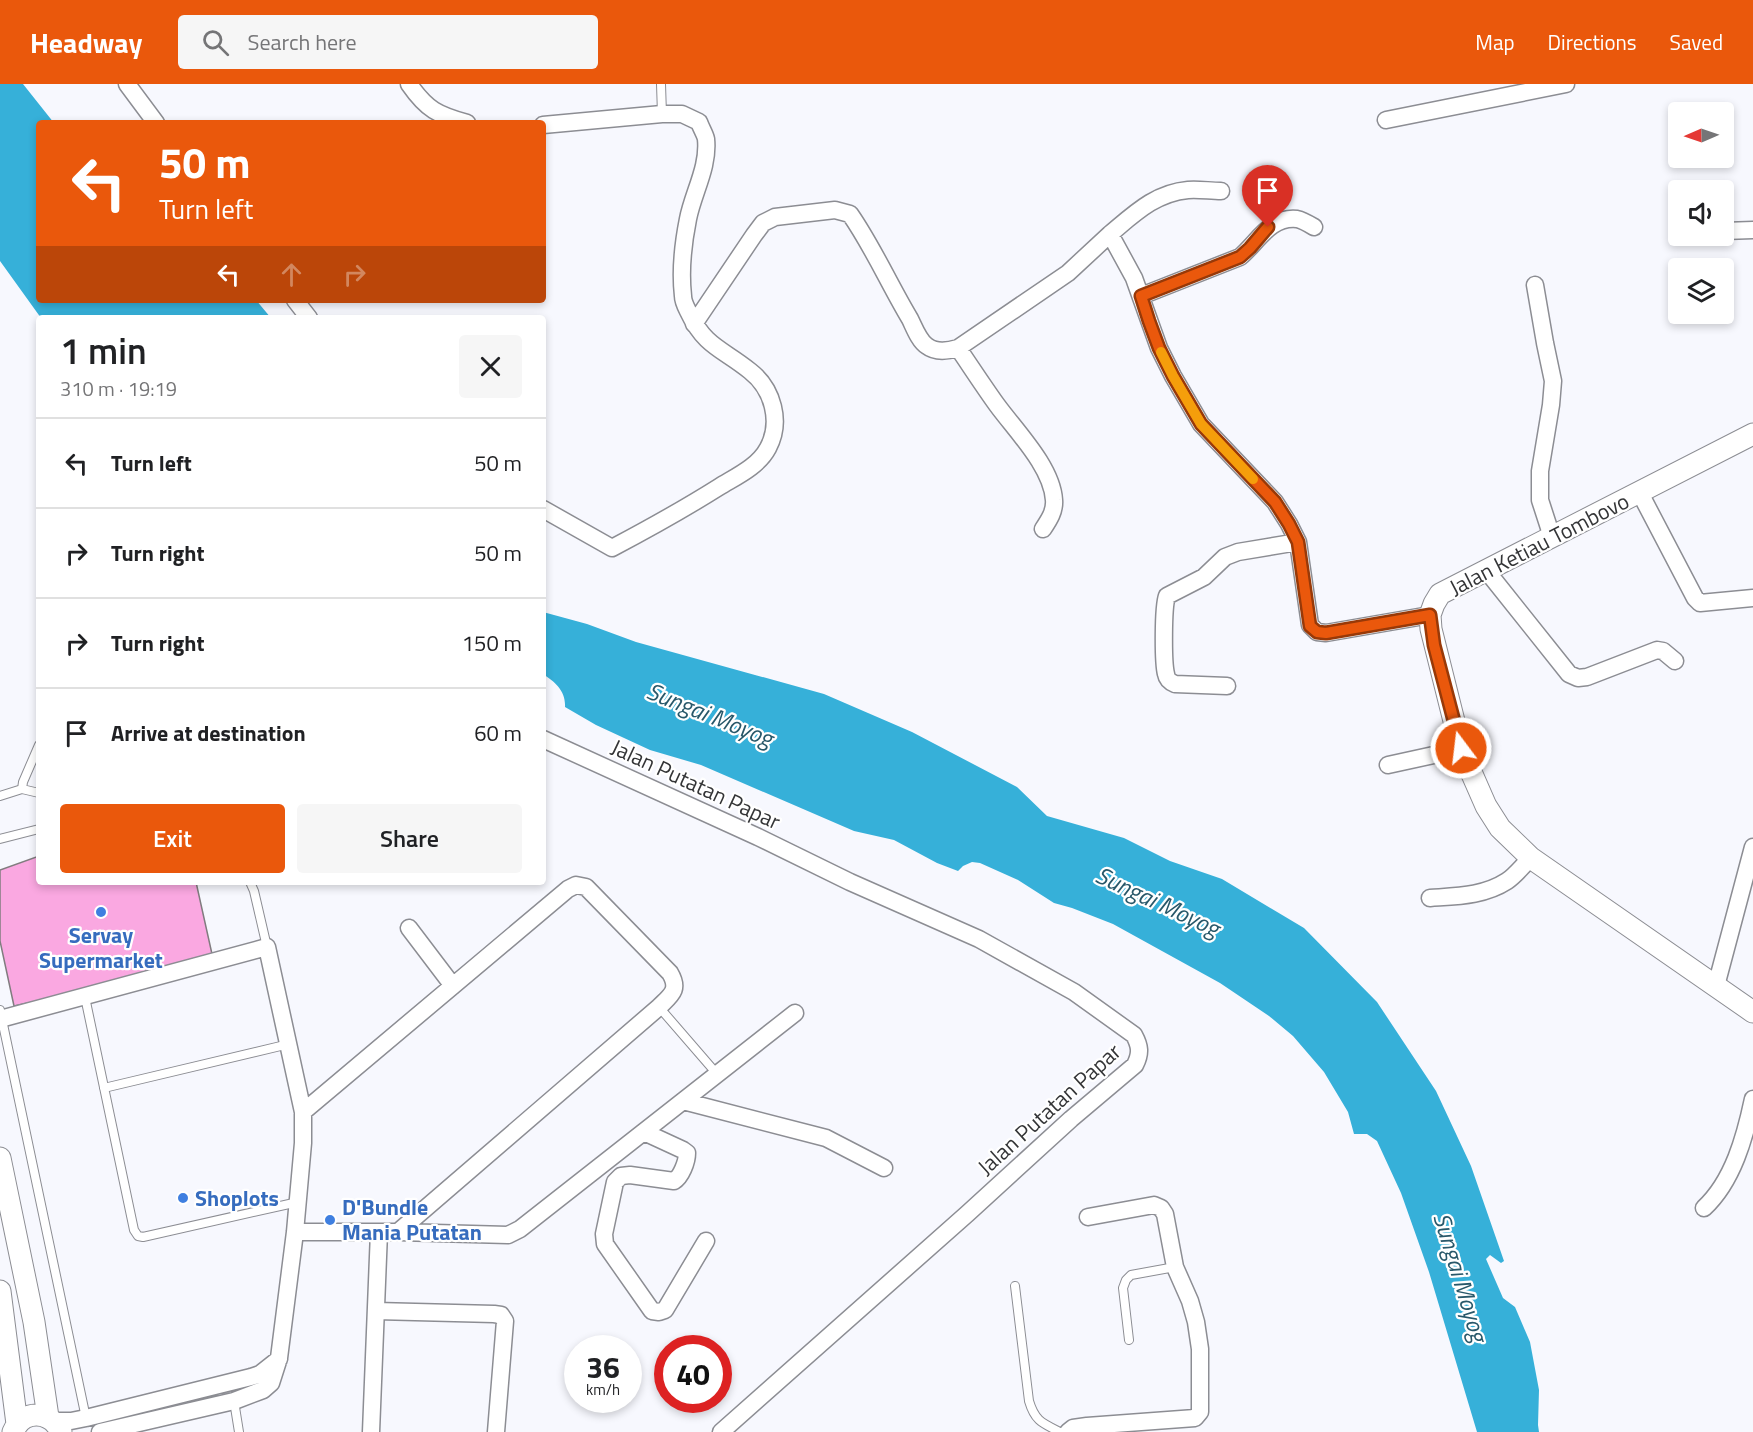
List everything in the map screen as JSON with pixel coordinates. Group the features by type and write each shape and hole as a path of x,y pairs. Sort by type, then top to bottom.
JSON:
{"street":[{"path":"127,84 154,120"},
{"path":"410,84 426,106 445,117 456,120"},
{"path":"1386,120 1566,84"},
{"path":"546,124 662,114 682,114 699,122 706,139 704,165 688,218 681,269 683,300 694,324 705,339 751,371 765,386 774,407 775,429 768,449 753,466 675,514 612,548 546,511"},
{"path":"694,324 763,223 776,217 835,210 849,214 859,226 925,345 935,350 948,351 958,348 1068,273 1149,202 1168,193 1189,190 1221,191"},
{"path":"1141,296 1240,257 1268,227 1281,221 1297,219 1314,227"},
{"path":"1734,231 1753,230"},
{"path":"1110,234 1134,278 1159,348 1201,424 1275,502 1289,524 1298,542 1310,626 1317,632 1326,633 1430,615"},
{"path":"1535,285 1553,381 1540,471 1540,500 1552,537"},
{"path":"297,303 307,315"},
{"path":"958,348 1039,460 1050,482 1054,500 1052,515 1043,529"},
{"name":"Jalan Ketiau Tombovo","path":"1753,434 1440,594 1430,615 1434,645 1461,748 1500,828 1531,858 1753,1012"},
{"path":"1640,493 1695,598 1700,603 1753,598"},
{"path":"1227,686 1175,684 1168,680 1165,673 1164,603 1167,596 1204,576 1232,554 1298,542"},
{"path":"1486,570 1569,674 1578,678 1587,677 1657,650 1663,651 1675,661"},
{"name":"Jalan Putatan Papar","path":"546,740 738,827 850,882 979,939 1074,992 1134,1035 1140,1045 1135,1065 1071,1119 722,1432"},
{"path":"1388,765 1461,748"},
{"path":"1716,986 1753,847"},
{"path":"1430,898 1484,892 1508,881 1531,858"},
{"path":"303,1112 568,889 576,885 586,887 670,973 675,981 674,992 659,1007 398,1232"},
{"path":"409,928 453,986"},
{"path":"1,1016 85,997 267,947 303,1112 303,1143 296,1232 279,1359 271,1383 263,1390 234,1401 100,1432"},
{"path":"296,1232 508,1235 520,1229 795,1013"},
{"path":"1704,1208 1728,1177 1750,1115 1753,1099"},
{"path":"683,1101 826,1138 884,1168"},
{"path":"644,1132 683,1150 687,1153 687,1158 678,1179 674,1181 630,1175 621,1176 615,1182 604,1234 605,1244 652,1311 659,1312 666,1310 706,1241"},
{"path":"0,1158 54,1423"},
{"path":"1068,1432 1074,1428 1087,1426 1195,1418 1199,1416 1201,1404 1200,1348 1196,1322 1190,1301 1175,1267 1165,1214 1161,1208 1154,1205 1088,1216"},
{"path":"371,1432 379,1232"},
{"path":"1,1300 15,1428"},
{"path":"376,1311 501,1315 505,1321 496,1432"},
{"path":"15,1428 24,1419 32,1416 40,1415 54,1423 71,1421 251,1377 260,1374 279,1359"}],"lane":[{"path":"661,84 662,114"},
{"path":"22,789 36,753"},
{"path":"0,796 22,789 36,792"},
{"path":"0,840 36,830"},
{"path":"251,885 267,947"},
{"path":"85,997 134,1230 138,1236 143,1237 298,1202"},
{"path":"659,1007 717,1074"},
{"path":"1,1016 86,1418"},
{"path":"104,1088 289,1044"},
{"path":"1129,1340 1123,1288 1126,1280 1131,1275 1175,1267"},
{"path":"1015,1286 1032,1413 1040,1422 1060,1432"},
{"path":"234,1401 239,1432"}],"water":[{"path":"0,84 23,84 52,120 36,120 36,303 258,303 268,315 39,315 0,261"},
{"name":"Sungai Moyog","path":"546,613 587,624 636,642 824,694 912,732 1017,787 1047,816 1124,838 1170,861 1222,879 1304,928 1377,1002 1436,1091 1471,1166 1504,1261 1501,1263 1490,1255 1486,1259 1503,1298 1515,1307 1530,1342 1539,1390 1539,1432 1477,1432 1429,1272 1401,1193 1377,1141 1367,1134 1354,1134 1348,1112 1324,1072 1293,1036 1269,1016 1220,983 1113,924 1054,903 1018,880 980,863 972,862 958,871 937,863 894,840 854,831 701,765 650,750 596,725 565,707 564,696 546,676"}],"building":[{"name":"Servay Supermarket","path":"36,857 36,885 197,885 212,954 93,989 14,1006 0,941 0,870"}],"slow traffic":[{"path":"1161,352 1201,424 1253,479"}],"place":[{"name":"Servay Supermarket","path":"101,912"},
{"name":"Shoplots","path":"183,1198"},
{"name":"D'Bundle Mania Putatan","path":"330,1220"}],"route":[{"path":"1268,227 1240,257 1141,296 1159,348 1201,424 1275,502 1289,524 1298,542 1310,626 1317,632 1326,633 1430,615 1434,645 1461,748"}]}
